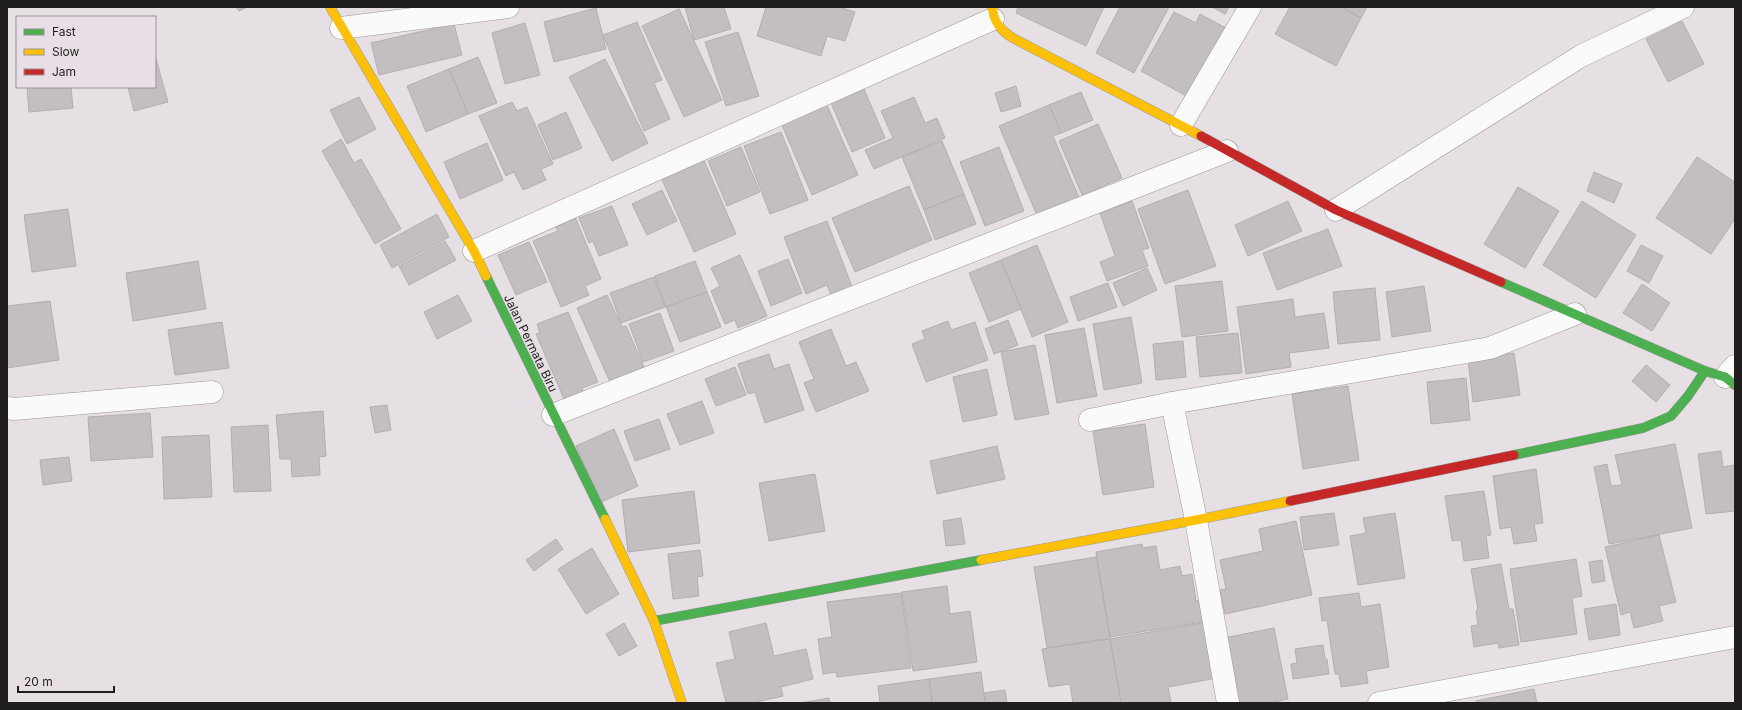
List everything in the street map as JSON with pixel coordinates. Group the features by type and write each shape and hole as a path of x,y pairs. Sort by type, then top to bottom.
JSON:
{"street":[{"name":"Jalan Permata Biru","path":"330,7 341,28 474,251 654,621 682,703"},
{"path":"341,28 508,7"},
{"path":"1181,125 1250,7"},
{"path":"1336,210 1581,56 1683,7"},
{"path":"474,251 993,13 1003,32 1013,38 1181,125 1336,210 1575,314 1725,375"},
{"path":"553,415 1227,151"},
{"path":"1090,420 1172,403 1490,348 1575,314"},
{"path":"654,621 1196,520 1643,428 1671,416 1688,396 1725,375"},
{"path":"7,408 14,409 212,392"},
{"path":"1172,403 1196,520 1228,703"},
{"path":"1379,703 1735,637"}],"building":[{"path":"236,7 247,7 239,11"},
{"path":"685,7 724,7 731,29 694,40"},
{"path":"766,7 839,7 855,12 845,41 827,36 821,56 757,36"},
{"path":"1018,7 1104,7 1086,46 1016,13"},
{"path":"1120,7 1169,7 1134,73 1096,53"},
{"path":"1212,7 1229,7 1225,14"},
{"path":"1290,7 1341,7 1361,18 1336,66 1275,34"},
{"path":"1341,7 1367,7 1361,18"},
{"path":"596,8 606,49 554,62 544,22"},
{"path":"679,9 722,100 684,117 642,26"},
{"path":"1174,12 1196,23 1200,14 1226,28 1188,97 1141,71"},
{"path":"1682,21 1704,64 1668,82 1646,39"},
{"path":"637,22 662,80 654,83 670,119 644,131 603,35"},
{"path":"525,23 540,75 505,84 492,33"},
{"path":"454,24 462,55 379,75 371,43"},
{"path":"738,32 759,96 726,106 705,42"},
{"path":"478,57 497,103 468,114 449,69"},
{"path":"156,59 168,102 134,111 128,88 156,88"},
{"path":"605,59 648,143 612,161 569,77"},
{"path":"449,69 468,114 426,132 407,86"},
{"path":"1016,86 1021,106 1001,112 995,93"},
{"path":"27,88 71,88 73,108 29,112"},
{"path":"864,89 885,138 852,152 831,103"},
{"path":"1081,92 1093,120 1061,133 1049,105"},
{"path":"359,97 376,129 347,144 330,110"},
{"path":"914,97 925,123 937,118 945,138 874,169 865,150 893,138 881,111"},
{"path":"512,102 517,111 527,107 553,164 541,169 546,180 523,190 514,172 506,176 479,116"},
{"path":"826,103 858,175 812,195 781,123"},
{"path":"1049,105 1061,133 1053,136 1080,200 1038,218 999,126"},
{"path":"566,112 582,148 553,160 538,125"},
{"path":"1098,124 1122,178 1082,195 1059,141"},
{"path":"781,132 808,200 770,214 744,146"},
{"path":"341,139 354,163 361,159 401,229 375,244 322,151"},
{"path":"942,141 964,194 924,210 902,157"},
{"path":"487,143 503,180 460,199 444,162"},
{"path":"741,147 760,192 727,206 708,161"},
{"path":"999,147 1024,211 985,226 960,162"},
{"path":"702,156 736,234 694,252 660,175"},
{"path":"1697,157 1735,182 1735,219 1711,254 1656,218"},
{"path":"1594,172 1622,184 1614,203 1587,191"},
{"path":"909,186 932,240 855,272 832,218"},
{"path":"1518,187 1559,211 1525,268 1484,244"},
{"path":"662,190 677,221 647,235 632,204"},
{"path":"1188,190 1216,266 1165,284 1138,209"},
{"path":"964,194 976,224 935,240 924,210"},
{"path":"1132,201 1149,248 1142,250 1148,266 1107,281 1100,262 1115,256 1100,213"},
{"path":"1288,201 1302,231 1248,256 1235,225"},
{"path":"1582,201 1636,235 1596,298 1543,265"},
{"path":"612,206 628,245 599,256 593,241 589,243 579,218"},
{"path":"68,209 76,266 32,272 24,215"},
{"path":"573,212 601,279 585,286 589,295 561,307 533,241 558,231 553,221"},
{"path":"437,214 449,237 392,268 380,245"},
{"path":"827,221 854,292 833,300 827,285 806,294 784,237"},
{"path":"1328,229 1342,266 1277,290 1263,253"},
{"path":"445,241 456,260 409,285 399,266"},
{"path":"529,242 547,282 516,295 498,255"},
{"path":"1037,245 1068,322 1032,337 1001,260"},
{"path":"1641,245 1663,256 1649,283 1627,271"},
{"path":"740,255 767,316 738,328 735,320 725,324 711,291 720,286 711,268"},
{"path":"788,259 802,293 771,306 758,271"},
{"path":"1001,260 1021,309 989,322 969,273"},
{"path":"198,261 206,309 133,321 126,273"},
{"path":"695,261 707,292 666,307 655,276"},
{"path":"1147,268 1157,290 1123,306 1113,283"},
{"path":"654,277 665,307 621,323 610,293"},
{"path":"1222,281 1228,331 1182,337 1175,286"},
{"path":"1108,283 1117,307 1078,321 1070,297"},
{"path":"1642,284 1670,303 1652,331 1623,313"},
{"path":"1424,286 1431,331 1392,337 1386,292"},
{"path":"1375,288 1380,340 1338,344 1333,292"},
{"path":"707,292 721,327 680,342 666,307"},
{"path":"458,295 472,321 437,339 424,312"},
{"path":"607,295 622,327 626,326 644,367 610,382 577,308"},
{"path":"1293,299 1295,317 1324,313 1329,348 1289,353 1291,367 1246,374 1237,307"},
{"path":"50,301 59,360 7,368 7,306"},
{"path":"568,312 598,382 582,388 585,396 566,404 536,334 540,333 537,324"},
{"path":"660,313 674,351 643,362 629,324"},
{"path":"1131,317 1142,383 1104,390 1093,324"},
{"path":"1008,320 1018,345 994,354 985,329"},
{"path":"948,321 951,330 975,322 988,360 926,382 912,344 925,339 922,331"},
{"path":"222,322 229,368 175,375 168,330"},
{"path":"1084,328 1097,396 1057,403 1045,335"},
{"path":"831,329 846,366 856,362 869,391 816,412 804,383 814,379 799,342"},
{"path":"1238,333 1242,373 1200,377 1196,337"},
{"path":"1183,341 1186,377 1156,380 1153,344"},
{"path":"1035,345 1049,414 1015,420 1001,352"},
{"path":"1514,353 1520,395 1473,402 1468,360"},
{"path":"769,354 774,369 789,364 804,410 765,423 755,392 748,394 738,364"},
{"path":"1646,365 1670,385 1656,402 1632,381"},
{"path":"735,367 746,395 716,406 705,379"},
{"path":"987,369 997,415 963,422 953,377"},
{"path":"1466,378 1470,420 1431,424 1427,382"},
{"path":"1348,386 1359,460 1303,469 1292,394"},
{"path":"702,401 714,433 680,445 667,414"},
{"path":"387,405 391,430 375,433 370,407"},
{"path":"323,411 326,456 319,457 320,475 292,477 291,459 280,459 276,415"},
{"path":"150,413 153,457 91,461 88,417"},
{"path":"659,419 670,449 635,461 624,431"},
{"path":"1145,424 1154,487 1103,495 1093,431"},
{"path":"268,425 271,491 234,492 231,427"},
{"path":"614,429 638,486 601,502 576,446"},
{"path":"209,435 212,497 164,499 162,437"},
{"path":"1675,444 1692,528 1609,544 1594,467 1607,464 1611,486 1622,485 1615,455"},
{"path":"997,446 1005,479 937,494 930,461"},
{"path":"1721,451 1723,467 1735,465 1735,511 1706,514 1698,454"},
{"path":"69,457 72,481 43,485 40,460"},
{"path":"1536,469 1543,523 1534,524 1537,541 1514,544 1511,527 1500,529 1493,476"},
{"path":"815,474 825,531 769,541 759,483"},
{"path":"694,491 700,543 628,552 622,500"},
{"path":"1484,491 1491,535 1486,536 1489,558 1464,561 1461,540 1452,541 1445,496"},
{"path":"1334,513 1339,545 1304,550 1300,517"},
{"path":"1395,513 1405,578 1358,585 1350,536 1366,533 1363,518"},
{"path":"961,518 965,544 946,546 943,521"},
{"path":"1296,521 1312,595 1225,614 1220,590 1226,589 1220,560 1263,551 1259,529"},
{"path":"1659,535 1676,602 1659,606 1663,621 1634,628 1630,612 1621,615 1605,547"},
{"path":"556,539 563,549 534,571 526,560"},
{"path":"1142,544 1143,548 1156,546 1160,570 1180,566 1182,576 1192,574 1196,601 1205,600 1208,621 1110,637 1096,552"},
{"path":"592,548 619,594 586,614 558,569"},
{"path":"700,550 703,576 697,577 699,596 673,599 668,554"},
{"path":"1096,557 1110,638 1047,648 1034,567"},
{"path":"1576,559 1582,596 1572,598 1577,634 1521,642 1510,569"},
{"path":"1602,560 1605,581 1592,583 1589,562"},
{"path":"1501,564 1509,609 1513,609 1519,645 1499,648 1498,643 1474,647 1471,626 1478,625 1476,611 1478,610 1471,569"},
{"path":"947,586 950,614 970,611 977,662 913,671 902,592"},
{"path":"901,593 911,668 837,677 836,672 823,674 818,639 832,637 827,602"},
{"path":"1359,593 1361,607 1380,604 1389,667 1366,671 1368,683 1341,687 1339,674 1335,674 1327,620 1322,621 1319,598"},
{"path":"1616,604 1620,635 1589,640 1584,609"},
{"path":"1208,622 1217,678 1168,687 1171,703 1121,703 1110,639"},
{"path":"624,623 637,646 619,656 606,634"},
{"path":"766,623 774,656 806,649 813,679 781,687 783,696 752,703 726,703 716,663 735,659 729,632"},
{"path":"1274,628 1288,699 1269,703 1238,703 1224,638"},
{"path":"1110,639 1121,703 1073,703 1070,684 1049,687 1042,649"},
{"path":"1323,645 1329,674 1293,679 1291,664 1297,663 1295,649"},
{"path":"981,672 985,703 932,703 929,679"},
{"path":"929,679 932,703 880,703 878,686"},
{"path":"1534,689 1537,703 1476,703 1476,701"},
{"path":"1005,690 1007,703 985,703 984,693"},
{"path":"829,698 830,703 800,703"}],"traffic: fast":[{"path":"486,276 605,519"},
{"path":"1501,282 1705,371 1725,377 1735,385"},
{"path":"1514,455 1643,428 1671,416 1688,396 1705,371"},
{"path":"654,621 981,560"}],"traffic: slow":[{"path":"330,7 474,251 486,276"},
{"path":"992,7 994,17 998,25 1013,38 1201,136"},
{"path":"981,560 1290,501"},
{"path":"605,519 654,621 682,703"}],"traffic: jam":[{"path":"1201,136 1336,210 1501,282"},
{"path":"1290,501 1514,455"}]}
